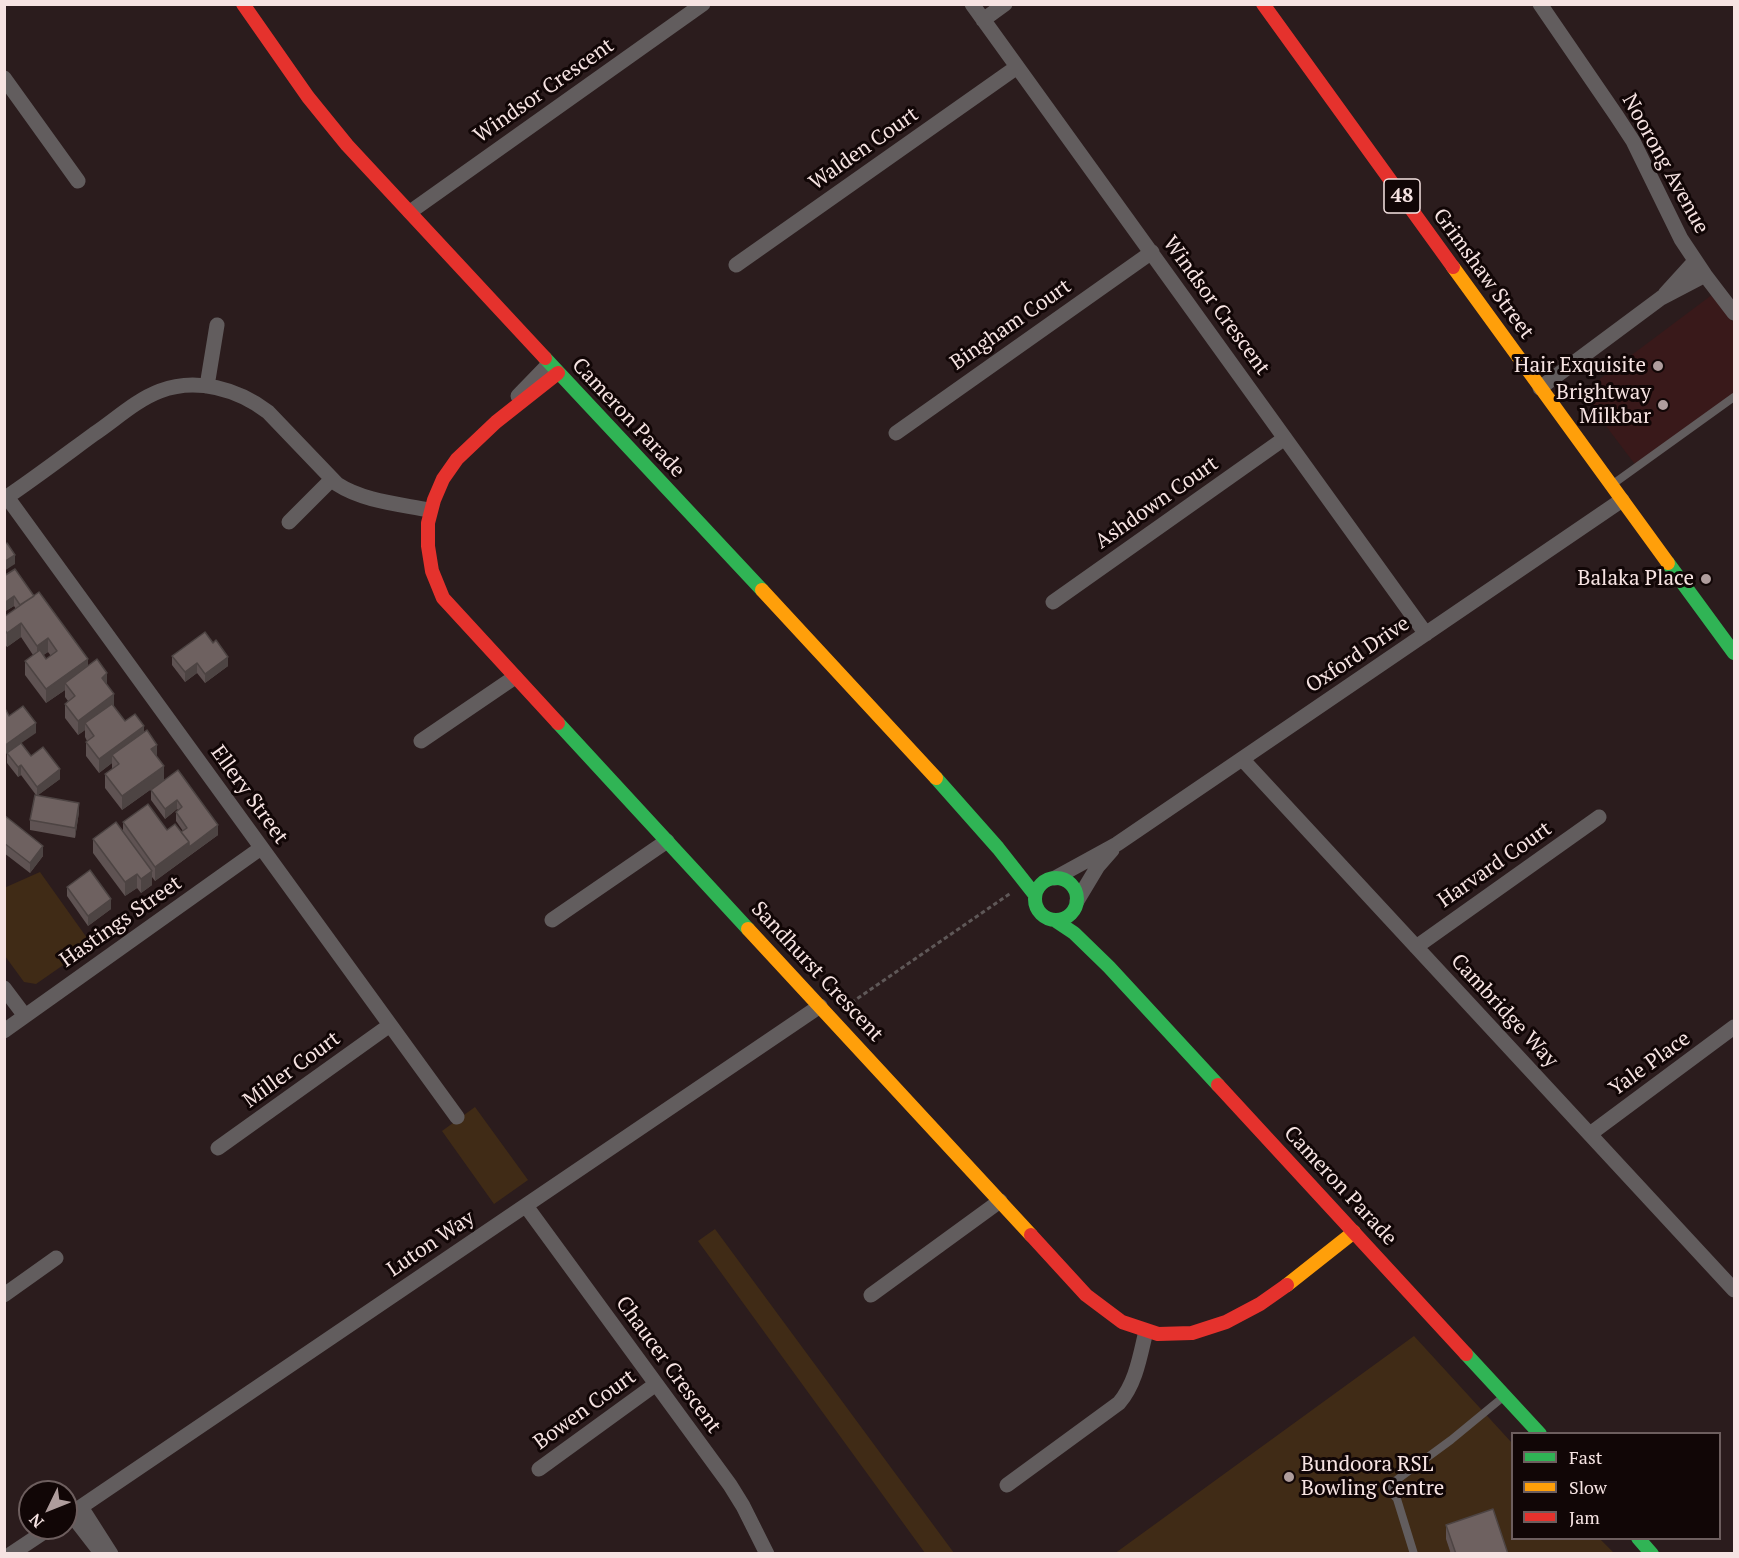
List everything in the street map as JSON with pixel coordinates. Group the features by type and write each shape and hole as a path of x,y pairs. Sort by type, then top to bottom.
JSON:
{"street":[{"name":"Cameron Parade","path":"243,4 329,125 553,368 892,729 998,848 1035,895"},
{"name":"Windsor Crescent","path":"410,212 703,4"},
{"name":"Windsor Crescent","path":"972,4 1426,634"},
{"path":"983,20 1005,4"},
{"name":"Grimshaw Street","path":"1263,4 1734,653"},
{"name":"Noorong Avenue","path":"1540,4 1633,141 1665,209 1695,261 1734,313"},
{"name":"Walden Court","path":"736,265 1017,67"},
{"path":"4,78 78,181"},
{"name":"Bingham Court","path":"896,433 1152,252"},
{"path":"1661,298 1695,261"},
{"path":"1540,388 1661,298 1705,275"},
{"path":"207,386 217,325"},
{"name":"Sandhurst Crescent","path":"553,368 453,465 436,492 429,510 427,550 440,591 453,610 1100,1309 1130,1326 1146,1331 1175,1335 1210,1330 1249,1311 1354,1232"},
{"path":"6,498 144,399 175,386 190,385 207,386 240,394 255,402 268,412 332,479 347,490 359,495 429,510"},
{"name":"Ashdown Court","path":"1053,602 1285,438"},
{"path":"289,522 332,479"},
{"name":"Ellery Street","path":"6,498 457,1118"},
{"name":"Oxford Drive","path":"1052,878 1118,844 1622,500"},
{"path":"421,741 515,677"},
{"name":"Cambridge Way","path":"1243,760 1734,1290"},
{"name":"Harvard Court","path":"1416,947 1599,817"},
{"path":"552,920 667,841"},
{"name":"Oxford Drive","path":"1076,904 1098,866 1118,844"},
{"name":"Hastings Street","path":"4,1031 261,848"},
{"name":"Cameron Parade","path":"998,848 1052,878"},
{"path":"1052,878 1068,882 1076,893 1076,904 1068,917 1056,921 1039,913 1035,895 1038,888 1052,878"},
{"name":"Cameron Parade","path":"1076,904 1087,933 1108,967"},
{"name":"Cameron Parade","path":"1056,921 1074,933 1108,967 1538,1432"},
{"path":"4,988 25,1016"},
{"name":"Luton Way","path":"78,1510 820,1006"},
{"name":"Miller Court","path":"218,1148 390,1025"},
{"name":"Yale Place","path":"1590,1134 1734,1027"},
{"path":"871,1295 1000,1201"},
{"name":"Chaucer Crescent","path":"526,1206 730,1485 767,1554"},
{"path":"4,1295 56,1258"},
{"path":"1007,1485 1119,1403 1128,1393 1134,1378 1146,1331"},
{"name":"Bowen Court","path":"539,1469 656,1384"},
{"path":"78,1518 111,1554"},
{"path":"78,1520 102,1554"},
{"path":"4,1545 11,1554 32,1540"},
{"path":"1639,1540 1652,1554"}],"lane":[{"path":"1611,485 1734,397"},
{"path":"1414,1554 1397,1499 1387,1486 1451,1440 1505,1396"}],"path":[{"path":"844,1008 1026,883"}],"shaded area":[{"path":"1713,294 1734,323 1734,394 1637,467 1581,393"},
{"path":"40,872 92,945 36,984 24,982 5,956 4,888"},
{"path":"475,1107 528,1180 494,1204 442,1131"},
{"path":"715,1229 954,1553 925,1553 698,1241"},
{"path":"1414,1336 1511,1442 1511,1540 1601,1540 1614,1553 1114,1554"}],"building":[{"path":"7,543 15,555 4,562 4,545"},
{"path":"15,569 34,596 20,605 14,596 4,603 4,576"},
{"path":"39,592 88,659 46,689 25,661 40,650 46,659 57,651 48,638 37,646 21,623 7,633 4,629 4,617"},
{"path":"205,632 213,643 216,640 228,657 205,674 197,663 185,672 172,656"},
{"path":"97,659 107,673 102,678 114,694 78,721 65,704 75,696 65,683"},
{"path":"112,704 125,721 135,714 144,726 99,759 86,742 94,736 85,723"},
{"path":"23,706 36,723 4,746 4,711 6,710 9,716"},
{"path":"147,730 157,745 151,749 164,766 122,796 105,774 119,764 112,755"},
{"path":"21,743 31,756 43,747 60,769 37,787 21,765 18,767 7,753"},
{"path":"178,770 218,825 189,847 189,842 181,832 187,828 176,812 182,807 177,800 165,809 151,790"},
{"path":"35,795 79,803 75,828 30,820"},
{"path":"148,804 167,830 175,824 189,842 155,867 123,822"},
{"path":"4,815 43,846 30,863 4,843"},
{"path":"116,822 152,871 141,879 137,874 125,882 93,839"},
{"path":"90,870 111,899 88,916 67,887"},
{"path":"1493,1509 1508,1554 1456,1554 1446,1525"}],"traffic: fast":[{"path":"545,358 762,590"},
{"path":"1668,563 1734,653"},
{"path":"558,723 748,929"},
{"path":"936,778 998,848 1035,895"},
{"path":"1056,878 1064,879 1071,884 1076,891 1077,899 1076,907 1071,914 1064,919 1056,920 1048,919 1041,914 1036,907 1035,899 1036,891 1041,884 1048,879 1056,878"},
{"path":"1056,921 1074,933 1109,967 1218,1085"},
{"path":"1466,1354 1538,1432"},
{"path":"1640,1540 1652,1554"}],"traffic: slow":[{"path":"1453,267 1668,563"},
{"path":"762,590 936,778"},
{"path":"748,929 1031,1235"},
{"path":"1287,1285 1354,1232"}],"traffic: jam":[{"path":"243,4 308,97 347,145 545,358"},
{"path":"1263,4 1453,267"},
{"path":"558,373 496,422 457,459 443,479 428,523 428,546 432,571 443,598 558,723"},
{"path":"1218,1085 1466,1354"},
{"path":"1031,1235 1086,1295 1122,1322 1158,1334 1192,1333 1226,1322 1260,1304 1287,1285"}],"place":[{"name":"Hair Exquisite","path":"1658,366"},
{"name":"Brightway Milkbar","path":"1663,405"},
{"name":"Balaka Place","path":"1706,579"},
{"name":"Bundoora RSL Bowling Centre","path":"1289,1477"}]}
